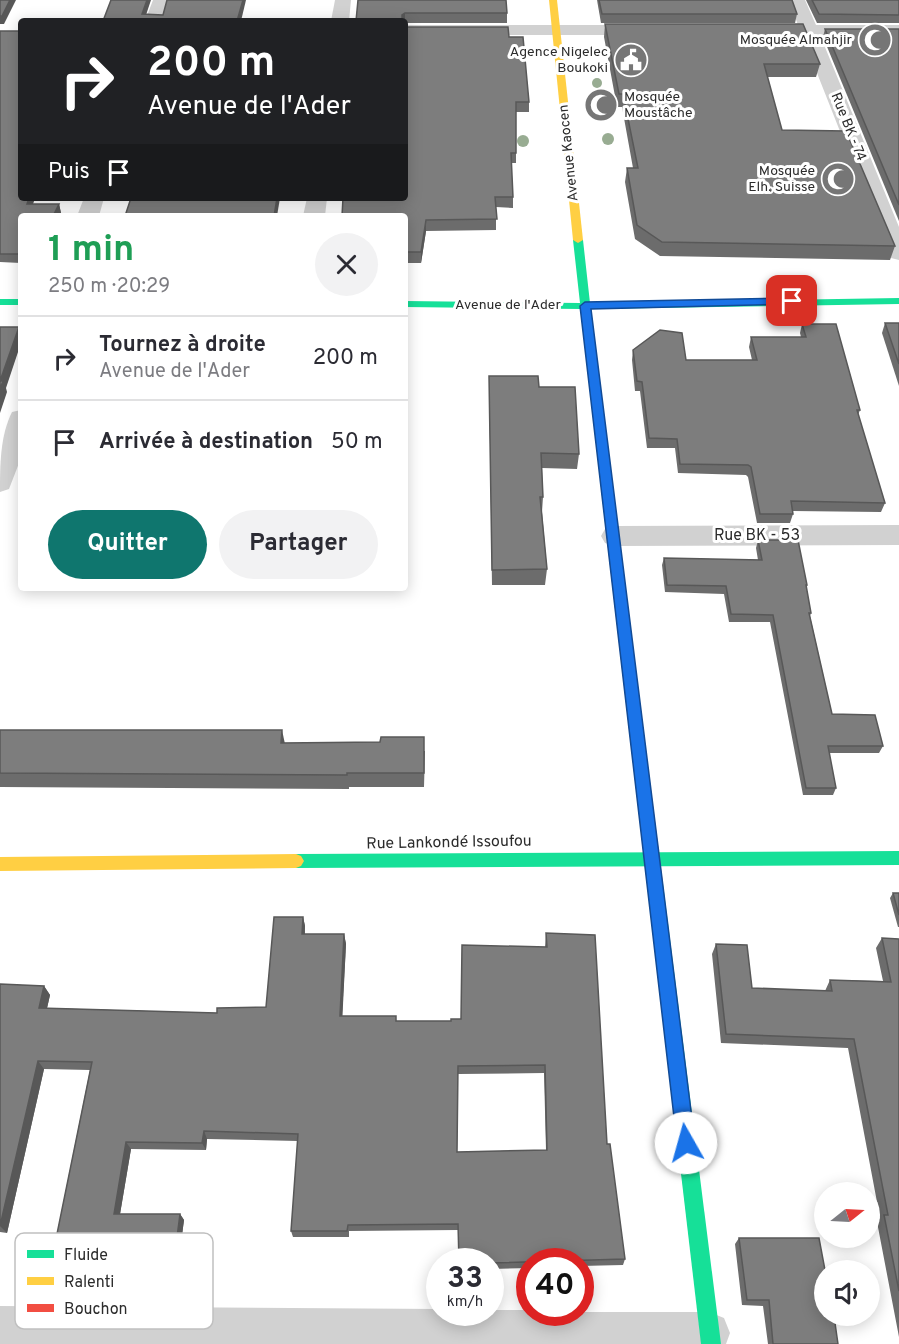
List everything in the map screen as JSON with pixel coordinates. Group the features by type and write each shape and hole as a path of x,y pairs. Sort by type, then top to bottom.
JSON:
{"street":[{"path":"155,18 161,0"},
{"path":"340,18 343,0"},
{"name":"Avenue Kaocen","path":"553,0 585,306 615,536 710,1338"},
{"name":"Rue BK - 74","path":"797,0 899,254"},
{"path":"408,30 659,30"},
{"path":"751,30 899,30"},
{"name":"Avenue de l'Ader","path":"408,304 585,306 899,301"},
{"path":"0,302 18,302"},
{"path":"0,483 18,427"},
{"name":"Rue BK - 53","path":"615,536 899,535"},
{"name":"Rue Lankondé Issoufou","path":"0,864 899,858"},
{"path":"0,1328 15,1328"},
{"path":"71,1329 710,1338"}],"building":[{"path":"0,0 10,0 2,16 0,16"},
{"path":"111,0 147,0 142,14 163,15 167,0 243,0 238,18 104,18"},
{"path":"358,0 506,0 507,13 405,13 402,18 356,18"},
{"path":"599,0 792,0 797,14 602,14"},
{"path":"812,0 899,0 899,15 819,14"},
{"path":"605,24 803,24 820,64 764,64 782,130 846,131 895,246 662,242 637,225 627,168 638,168 623,94 619,94"},
{"path":"408,27 508,27 509,37 523,37 529,102 516,102 516,153 511,153 513,197 495,197 497,219 426,220 421,252 408,252 408,213 342,213 343,201 408,201"},
{"path":"825,29 899,29 899,205"},
{"path":"0,31 18,31 18,201 28,201 27,204 59,204 54,213 18,213 18,254 0,254"},
{"path":"130,201 276,201 274,213 126,213"},
{"path":"885,323 899,323 899,364"},
{"path":"802,324 836,324 860,410 857,410 885,503 791,501 793,514 760,514 751,467 748,465 680,464 677,439 649,438 642,382 637,381 633,350 660,330 682,333 686,360 757,360 751,337 806,337"},
{"path":"0,327 18,327 18,330 0,381"},
{"path":"489,376 538,376 539,387 575,387 579,454 541,453 543,497 540,497 547,569 492,570"},
{"path":"758,540 798,540 807,585 811,613 809,613 832,714 875,715 883,746 828,746 836,788 806,788 773,615 731,614 726,586 667,585 664,558 762,560"},
{"path":"0,730 282,730 281,743 380,742 381,737 424,737 424,773 347,773 347,775 0,773"},
{"path":"893,893 899,893 899,915"},
{"path":"274,917 303,917 302,934 344,934 340,1016 396,1016 396,1021 461,1019 462,945 547,947 546,933 595,935 607,1144 610,1144 625,1259 594,1260 594,1248 516,1248 516,1262 504,1263 504,1248 459,1248 458,1224 348,1225 347,1231 291,1231 298,1134 204,1131 202,1143 126,1142 114,1214 180,1214 178,1233 57,1233 92,1062 38,1061 0,1226 0,984 44,986 39,1008 217,1013 217,1008 266,1007","holes":["545,1065 547,1150 457,1152 458,1066"]},
{"path":"882,938 899,939 899,1291 884,1215 888,1215 854,1039 726,1034 716,944 747,945 752,988 832,991 830,980 891,982"},
{"path":"739,1238 814,1238 814,1248 821,1248 823,1260 814,1260 814,1326 835,1326 838,1344 773,1344 769,1300 747,1300"}],"traffic: fast":[{"path":"578,240 611,523"},
{"path":"408,304 585,306 899,301"},
{"path":"0,302 18,302"},
{"path":"296,861 899,858"},
{"path":"655,884 711,1344"}],"traffic: slow":[{"path":"553,0 578,240"},
{"path":"0,864 296,861"}],"traffic: jam":[{"path":"611,523 655,884"}],"place":[{"name":"Mosquée Almahjir","path":"875,40"},
{"name":"Agence Nigelec Boukoki","path":"631,60"},
{"name":"Mosquée Moustâche","path":"601,105"},
{"name":"Mosquée Elh. Suisse","path":"838,179"}],"route":[{"path":"686,1143 615,536 585,306 792,301"}]}
